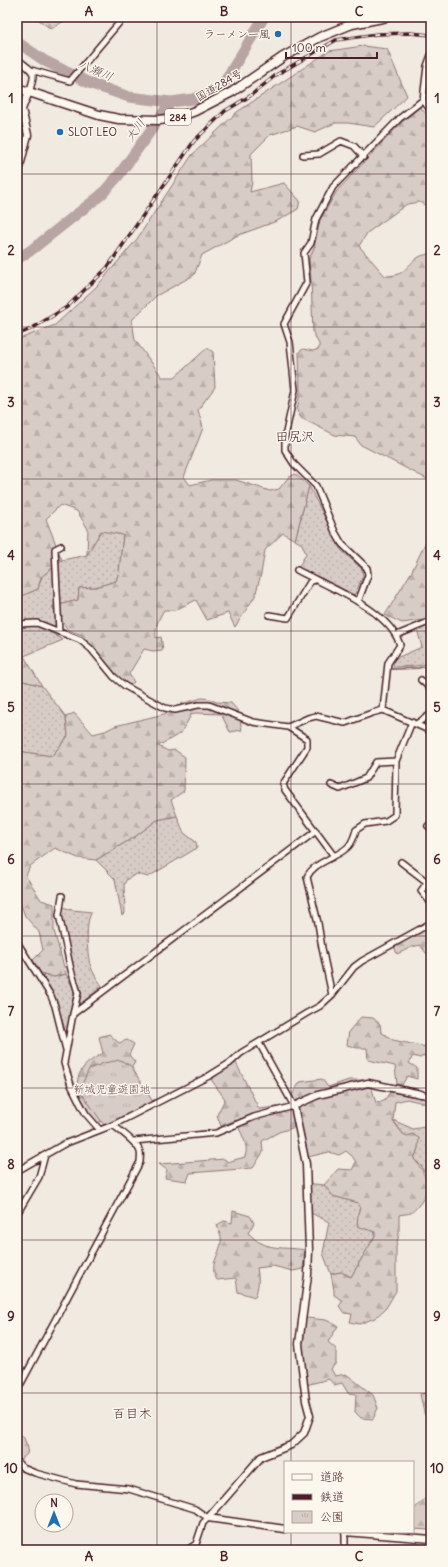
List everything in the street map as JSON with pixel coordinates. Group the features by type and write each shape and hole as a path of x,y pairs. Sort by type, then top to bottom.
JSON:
{"highway":[{"name":"国道284号","path":"29,92 99,115 119,119 159,120 176,118 195,111 232,92 283,57 320,37 352,24 387,17"},
{"name":"284","path":"17,88 29,92"}],"street":[{"path":"17,59 31,70 70,81 124,17"},
{"path":"358,602 368,575 367,568 342,544 335,532 316,486 294,464 284,450 285,437 295,390 290,342 284,324 307,282 304,253 312,243 316,219 333,187 400,118 423,100 427,66 431,55"},
{"path":"17,178 28,135 22,109 34,79 31,70"},
{"path":"423,100 431,110"},
{"path":"303,155 319,154 340,141 354,146 364,156"},
{"path":"59,632 55,549 61,546"},
{"path":"297,570 372,610 397,635 400,645 388,663 383,710"},
{"path":"269,615 288,618 310,582 315,580"},
{"path":"397,635 431,621"},
{"path":"17,624 37,623 80,640 91,649 114,676 125,686 165,708 174,710 198,705 209,706 253,722 288,727 308,739 308,747 283,784 285,790 334,856"},
{"path":"421,680 431,689"},
{"path":"288,727 316,716 345,723 383,710 431,731"},
{"path":"332,995 318,923 307,877 309,872 317,865 347,849 354,839 356,830 365,824 386,821 395,815 396,761 414,723 431,714"},
{"path":"331,785 340,789 366,778 376,762 396,761"},
{"path":"72,1014 316,831"},
{"path":"401,862 427,882"},
{"path":"431,877 421,891 423,895 431,902"},
{"path":"62,896 59,915 71,970 78,993 72,1014 64,1063 71,1085 86,1114 99,1129"},
{"path":"17,1171 64,1144 99,1129 113,1125 209,1076 230,1063 241,1053 320,1006 332,995 354,967 362,961 431,923"},
{"path":"17,942 52,996 66,1053"},
{"path":"187,1550 196,1544 203,1522 261,1457 291,1445 304,1433 310,1416 306,1401 299,1344 308,1275 309,1250 306,1164 294,1106 259,1043"},
{"path":"113,1125 130,1140 134,1141 216,1133 254,1117 294,1106 318,1095 368,1083 431,1097"},
{"path":"17,1391 140,1162 140,1152 134,1141"},
{"path":"17,1214 39,1177 45,1155"},
{"path":"17,1462 23,1468 35,1473 76,1484 129,1489 195,1508 208,1518 284,1529"},
{"path":"345,1533 345,1550"},
{"path":"357,1533 431,1539"}],"green space":[{"path":"35,17 70,17 51,29"},
{"path":"363,46 387,49 407,96 374,127 348,123 335,123 315,132 297,126 270,135 251,154 252,182 250,192 284,183 300,201 298,209 277,221 236,236 202,255 194,275 156,296 132,320 135,340 162,377 175,377 207,348 213,352 215,387 198,410 203,428 184,477 190,485 211,480 236,480 270,491 279,489 288,478 295,474 309,486 295,540 283,533 265,550 255,596 235,627 228,613 207,620 196,600 175,610 164,610 157,623 156,630 156,638 161,637 163,650 153,651 144,649 129,674 134,682 129,686 116,675 82,635 68,630 52,607 78,600 79,588 96,587 116,581 119,572 123,535 101,531 87,555 88,529 77,511 60,505 46,519 62,560 41,577 38,589 17,598 17,340 55,325 98,285 137,239 192,155 237,112 329,51"},
{"path":"420,107 431,119 431,210 429,207 419,202 407,204 367,233 359,246 385,276 392,276 401,273 419,257 431,253 431,481 361,445 355,437 335,435 301,418 297,411 300,391 299,352 303,349 313,351 319,349 319,344 313,333 309,259 314,248 320,220 337,191 400,124"},
{"path":"309,486 341,550 362,569 363,576 353,598 298,568 306,554 302,544 295,540"},
{"path":"101,530 123,535 119,572 116,581 96,587 79,588 78,600 60,605 57,564 62,560 87,555"},
{"path":"431,531 431,619 402,623 385,615 412,571"},
{"path":"53,567 56,606 52,607 57,614 56,629 38,621 17,621 17,598 38,589 42,575"},
{"path":"431,624 431,663 416,666 393,667 394,659 422,647 417,629"},
{"path":"38,625 63,640 24,656 17,649 17,626"},
{"path":"17,649 24,656 42,686 17,679"},
{"path":"17,679 42,686 66,717 68,736 52,756 17,751"},
{"path":"202,698 210,699 216,702 231,703 238,711 242,730 230,732 221,714 195,713 191,715 181,733 158,746 168,751 175,750 185,757 184,791 171,800 177,816 157,820 136,836 96,860 78,858 55,848 30,866 26,876 41,900 54,904 54,931 66,974 54,977 41,973 33,960 43,950 39,932 25,916 17,894 17,751 52,756 68,736 66,717 74,713 93,734 105,731 115,726 164,714 181,704"},
{"path":"177,816 184,833 196,842 197,848 148,877 137,874 127,879 124,884 125,913 122,916 115,879 96,860 136,836 157,820"},
{"path":"63,907 72,910 92,912 88,922 88,953 92,970 102,986 78,1006 80,992 70,956 62,916"},
{"path":"431,926 431,952 426,953 420,945 397,954 394,946"},
{"path":"41,973 54,977 66,974 74,990 67,1042 55,997"},
{"path":"361,1017 373,1018 380,1024 381,1032 393,1040 431,1048 431,1056 427,1054 420,1058 413,1056 409,1063 417,1068 417,1079 407,1076 402,1085 397,1084 395,1066 368,1060 367,1048 357,1048 347,1045 349,1031"},
{"path":"109,1034 119,1043 127,1040 134,1044 129,1055 135,1062 127,1075 108,1119 92,1125 79,1097 77,1082 83,1068 103,1053 99,1037"},
{"name":"新城児童遊園地","path":"120,1060 131,1066 153,1102 104,1125 83,1095 81,1087 89,1069 104,1063"},
{"path":"235,1061 259,1109 292,1105 297,1123 295,1127 279,1132 262,1141 263,1152 253,1168 190,1173 187,1181 165,1178 167,1170 159,1164 225,1159 227,1162 245,1157 246,1147 236,1120 221,1126 217,1115 225,1099 210,1078"},
{"path":"322,1079 328,1087 349,1080 363,1080 372,1089 376,1103 384,1101 390,1092 431,1100 431,1105 407,1099 395,1102 393,1121 403,1134 407,1136 412,1134 419,1138 418,1148 414,1159 425,1176 426,1188 422,1200 411,1213 399,1215 399,1234 396,1247 396,1291 386,1308 375,1318 359,1324 350,1322 352,1314 344,1313 339,1306 343,1301 334,1295 331,1274 341,1272 351,1277 375,1236 375,1232 357,1226 360,1207 358,1203 333,1196 324,1185 338,1169 352,1170 356,1162 346,1151 339,1155 329,1152 308,1157 292,1097 300,1082"},
{"path":"393,1120 413,1129 431,1126 431,1168 424,1172 422,1167 414,1159 418,1148 403,1134"},
{"path":"304,1183 324,1185 333,1196 358,1203 360,1207 358,1214 375,1232 375,1236 351,1277 341,1272 331,1274 323,1253 329,1222 311,1213"},
{"path":"233,1211 250,1216 254,1223 248,1233 259,1242 271,1247 305,1250 303,1269 293,1271 273,1266 257,1268 258,1282 255,1297 238,1292 236,1278 217,1280 214,1274 214,1263 220,1248 221,1237 217,1225 224,1221 232,1223"},
{"path":"306,1318 326,1320 338,1326 328,1342 336,1349 336,1363 331,1369 335,1376 346,1374 373,1395 378,1408 373,1419 361,1418 355,1412 356,1394 348,1393 342,1383 334,1385 329,1379 306,1385 301,1341"},
{"path":"431,1393 431,1422 429,1422 424,1413 420,1394"},
{"path":"17,1435 23,1436 28,1448 27,1454 17,1463"},
{"path":"431,1493 431,1530 414,1529 414,1509"}],"waterway":[{"name":"八瀬川","path":"17,42 45,61 89,83 129,97 171,102 193,99 215,91 222,86 264,17"},
{"name":"大川","path":"17,259 30,251 101,195 119,175 171,102"},
{"path":"392,669 418,668 431,665"}],"railway":[{"path":"17,335 31,329 67,307 107,268 194,141 225,111 250,96 276,75 336,40 377,34 410,33 431,35"}],"place":[{"name":"ラーメン一風","path":"278,34"},
{"name":"SLOT LEO","path":"60,132"}],"district":[{"name":"田尻沢","path":"295,436"},
{"name":"百目木","path":"132,1413"}]}
